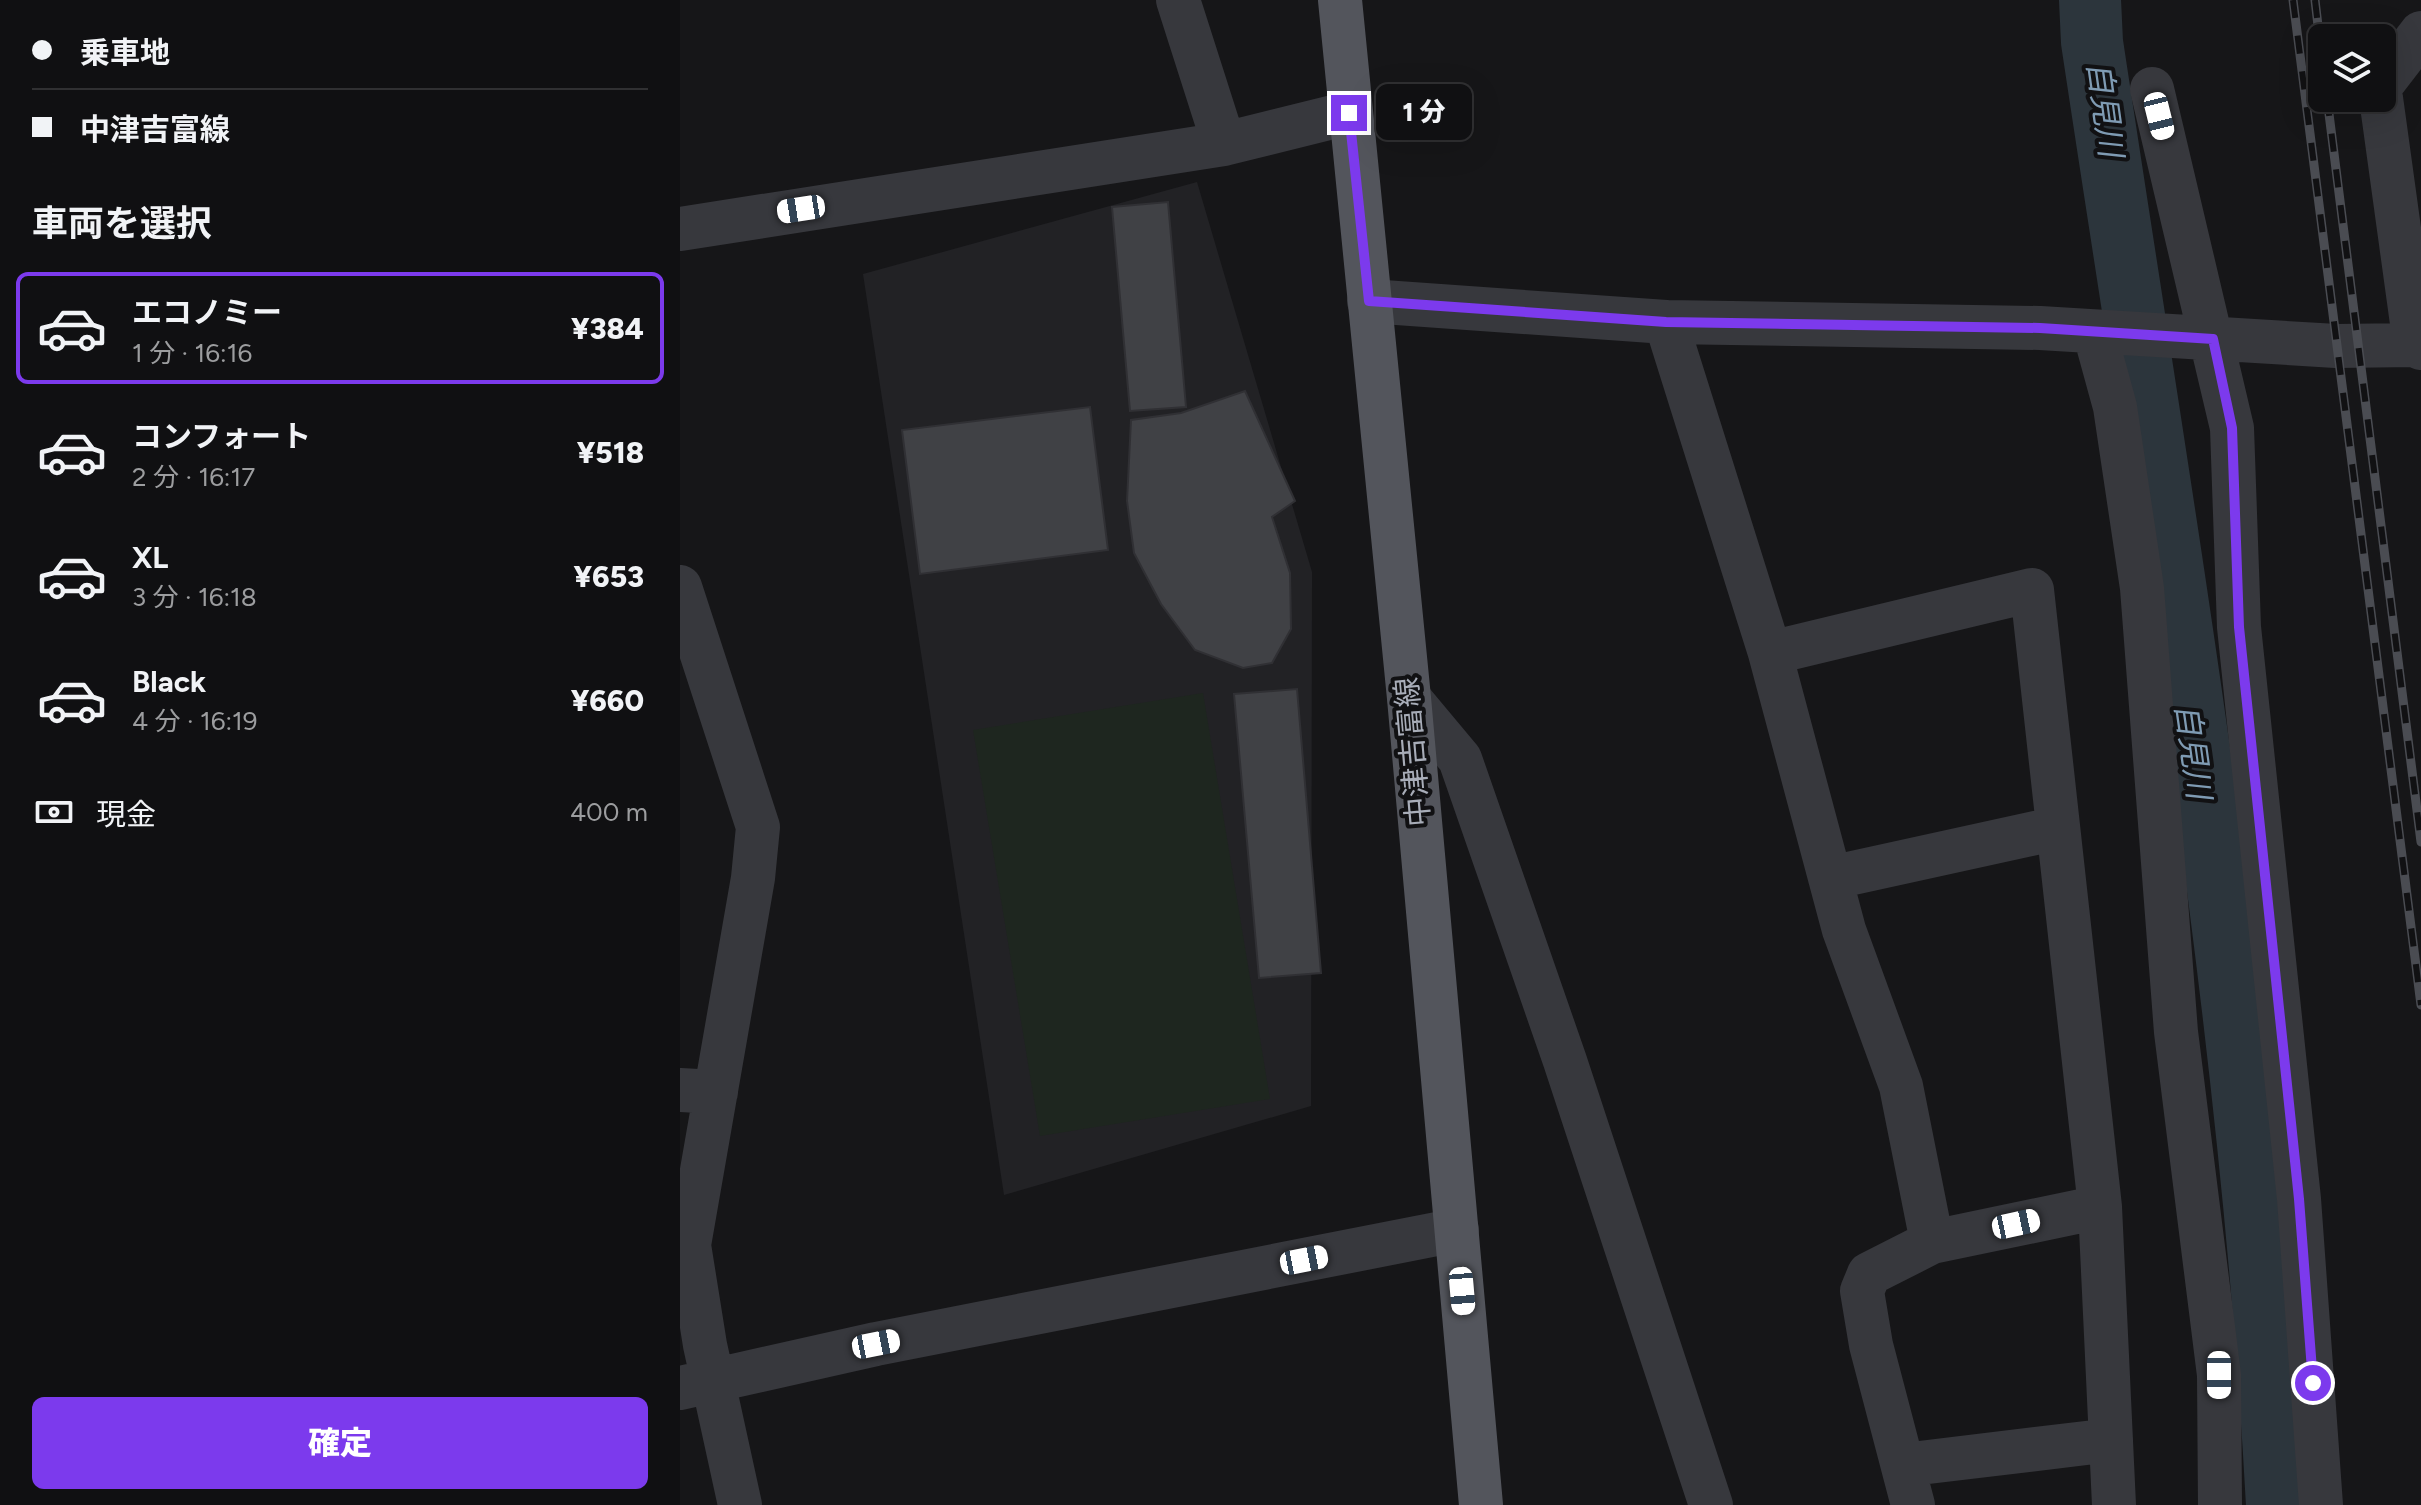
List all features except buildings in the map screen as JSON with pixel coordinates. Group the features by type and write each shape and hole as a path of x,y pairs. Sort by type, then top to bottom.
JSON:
{"main road":[{"name":"中津吉富線","path":"1340,0 1409,698 1481,1505"}],"street":[{"path":"1178,0 1224,144"},
{"path":"2396,66 2421,33"},
{"path":"2152,89 2205,338 2232,428 2239,627 2299,1199 2321,1505"},
{"path":"1369,301 1666,322 2040,328 2095,334 2336,346 2418,346 2383,112"},
{"path":"680,229 1224,144 1349,113"},
{"path":"1666,322 1770,653 1844,930 1901,1086 1932,1242"},
{"path":"2095,334 2115,407 2142,588 2176,1032 2219,1375 2220,1505"},
{"path":"680,587 758,827 753,878 698,1091 688,1207 696,1384 740,1505"},
{"path":"1770,653 2032,590 2100,1207 2114,1505"},
{"path":"1409,698 1460,759 1570,1076 1711,1505"},
{"path":"1830,878 2058,828"},
{"path":"2100,1207 1932,1242 1869,1274 1862,1291 1871,1345 1908,1485 2111,1440"},
{"path":"696,1384 876,1344 1457,1230"}],"shaded area":[{"path":"1197,182 1312,572 1311,1106 1004,1195 863,274"},
{"path":"1203,693 1270,1099 1040,1136 973,730"}],"waterway":[{"name":"自見川","path":"2090,0 2092,42 2176,589 2226,954 2265,1321 2277,1505"}],"railway":[{"path":"2293,0 2421,1005"},
{"path":"2315,0 2318,24"},
{"path":"2329,112 2421,842"}],"route":[{"path":"1349,113 1369,301 1666,322 2040,328 2095,334 2213,339 2232,428 2239,627 2299,1199 2313,1383"}]}
